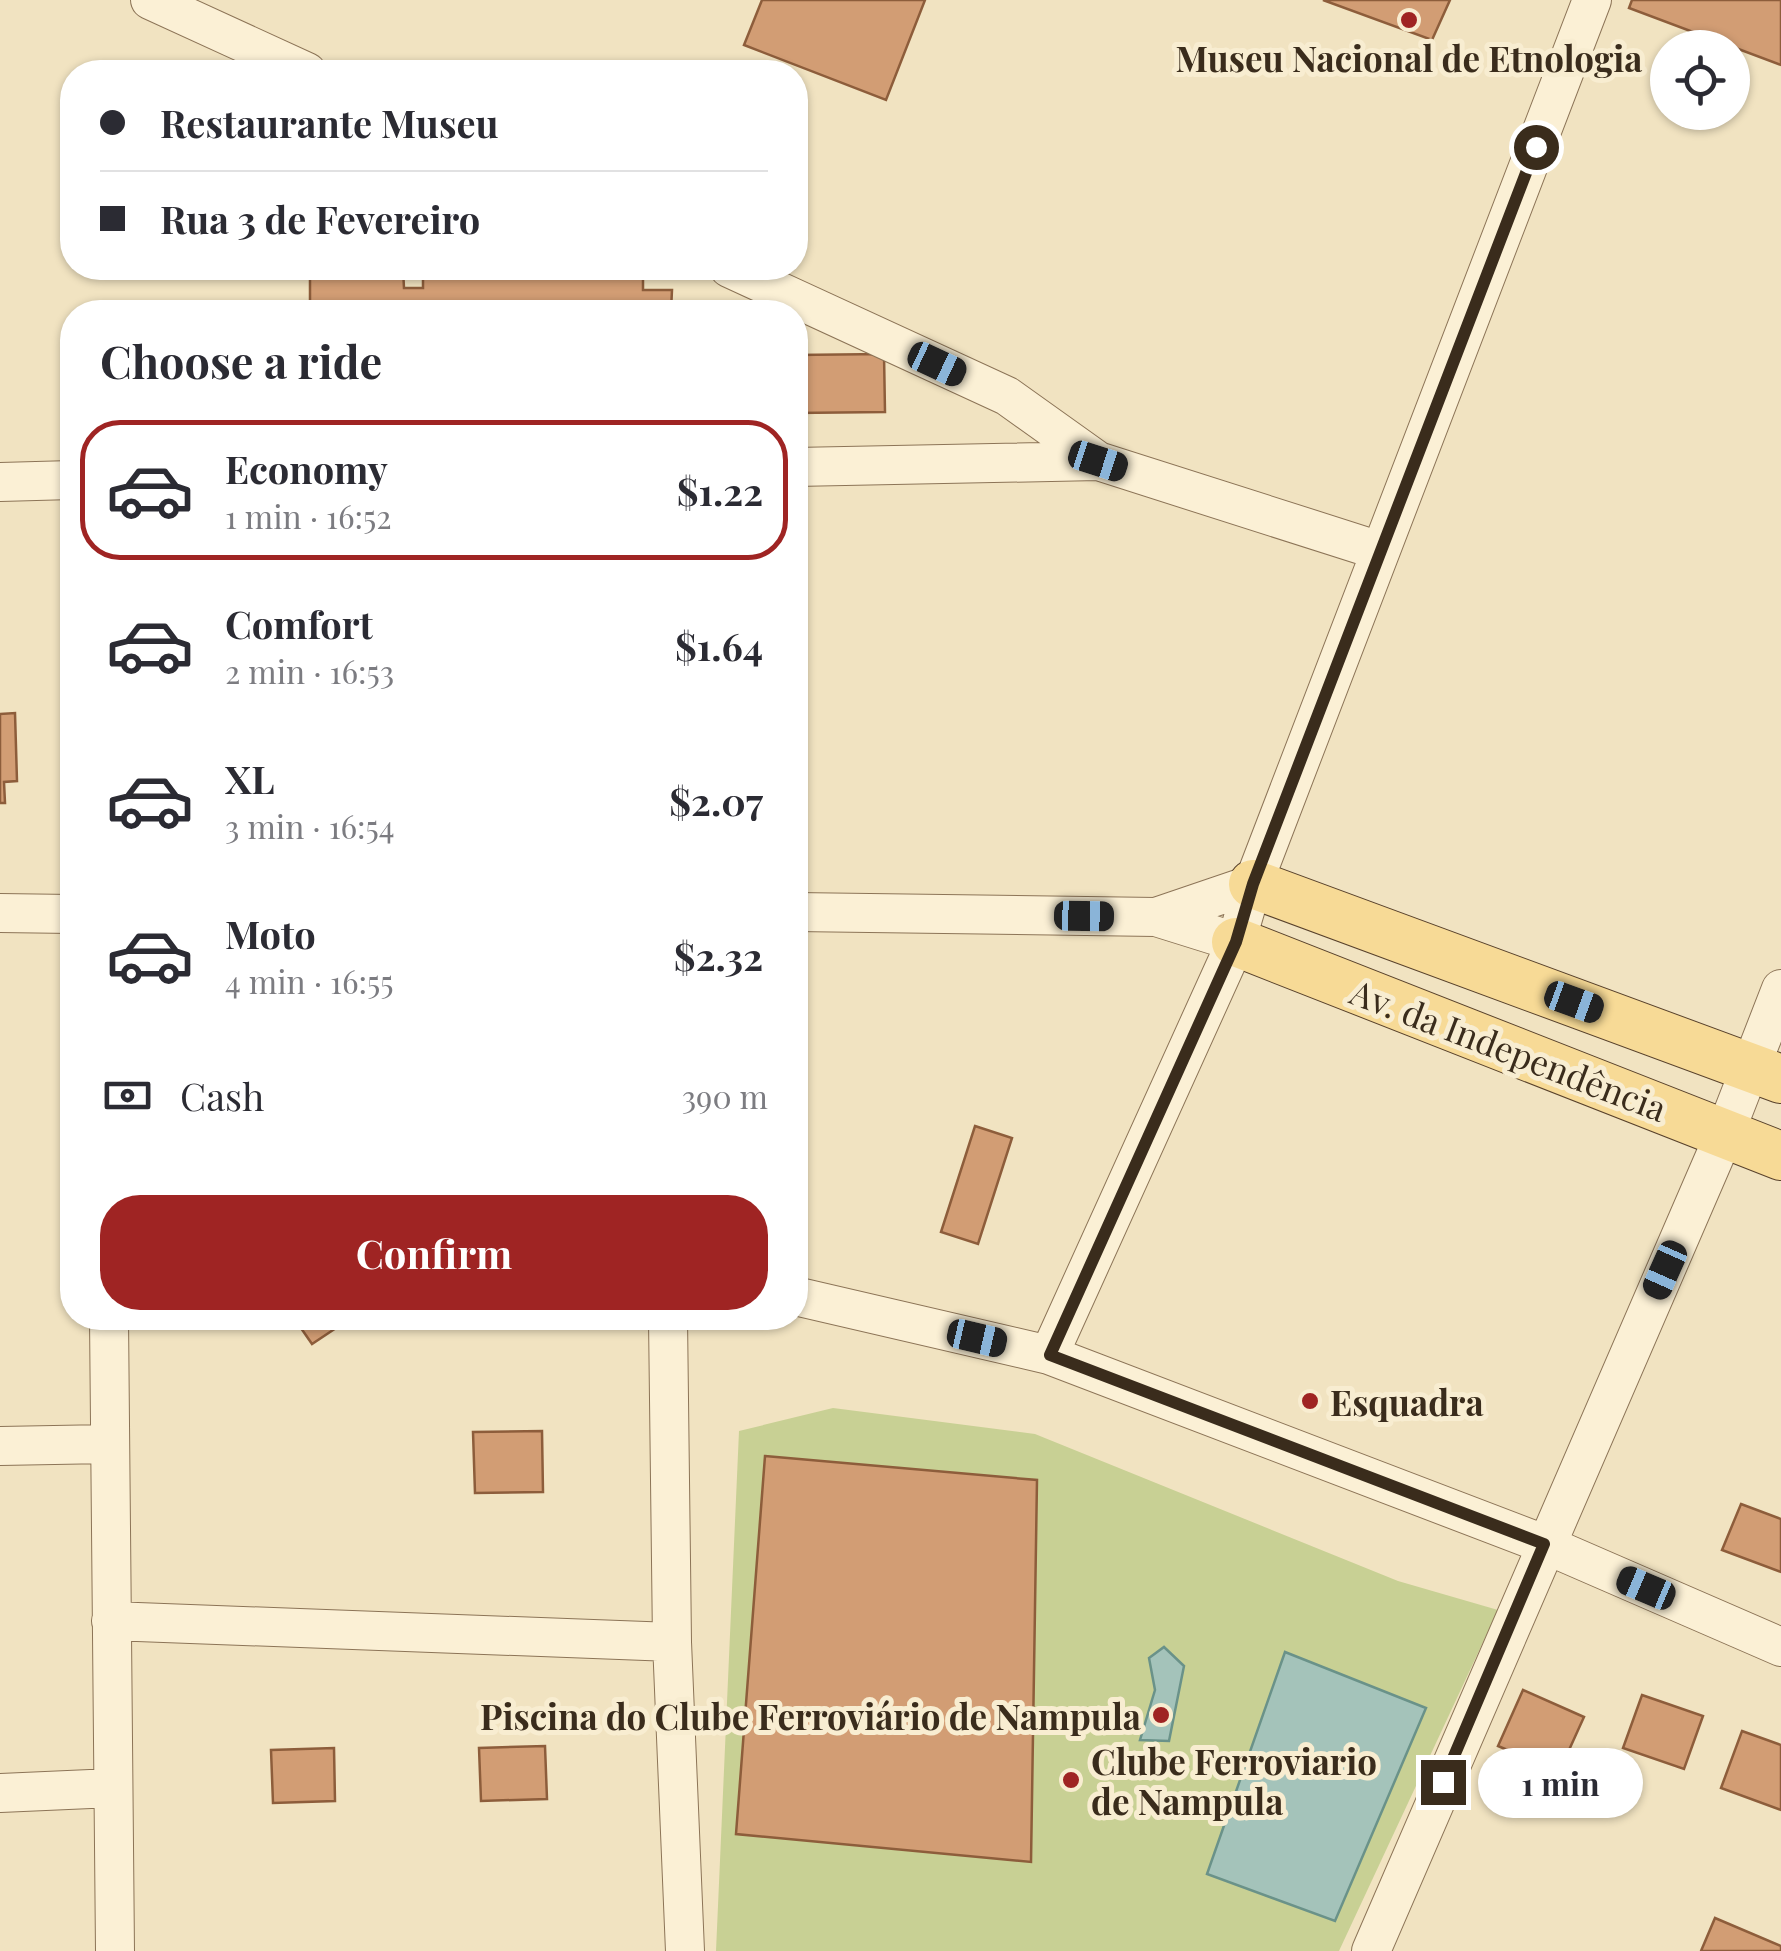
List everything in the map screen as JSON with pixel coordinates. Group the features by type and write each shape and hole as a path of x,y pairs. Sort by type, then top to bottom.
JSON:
{"main road":[{"name":"Av. da Independência","path":"1253,884 1766,1073"},
{"name":"Av. da Independência","path":"1236,942 1781,1156"}],"street":[{"path":"150,0 281,60"},
{"path":"1050,1355 1236,942 1253,884 1592,0"},
{"path":"755,280 798,300"},
{"path":"808,304 1007,396 1098,461 1380,551"},
{"path":"808,467 1098,461"},
{"path":"0,482 60,480"},
{"path":"1156,917 1253,884"},
{"path":"808,912 1156,917 1236,942"},
{"path":"0,913 60,914"},
{"path":"1371,1951 1725,1133 1766,1073 1781,989"},
{"path":"808,1299 1050,1355 1544,1544 1781,1647"},
{"path":"109,1330 115,1951"},
{"path":"668,1330 672,1642 685,1951"},
{"path":"0,1446 108,1444"},
{"path":"111,1621 672,1642"},
{"path":"0,1793 113,1788"}],"green space":[{"name":"Clube Ferroviario de Nampula","path":"833,1408 1035,1434 1398,1581 1498,1610 1339,1951 716,1951 739,1431"}],"water":[{"name":"Piscina do Clube Ferroviário de Nampula","path":"1164,1647 1184,1666 1169,1741 1140,1740 1155,1690 1149,1658"},
{"path":"1285,1652 1426,1708 1335,1921 1207,1874"}],"building":[{"path":"762,0 925,0 886,100 808,70 808,60 783,60 744,45"},
{"name":"Museu Nacional de Etnologia","path":"1323,0 1450,0 1432,40"},
{"path":"1632,0 1781,0 1781,65 1750,53 1750,30 1688,30 1629,8"},
{"path":"310,280 404,280 404,288 423,288 423,280 643,280 643,290 672,290 672,300 310,300"},
{"path":"884,354 885,412 808,413 808,355"},
{"path":"15,713 17,781 4,782 5,803 0,803 0,714"},
{"path":"975,1126 1012,1138 978,1244 941,1232"},
{"path":"302,1330 333,1330 312,1344"},
{"path":"542,1431 543,1492 475,1493 473,1432"},
{"path":"765,1456 1037,1480 1031,1862 736,1834"},
{"path":"1741,1504 1781,1519 1781,1572 1722,1550"},
{"path":"1523,1690 1584,1717 1559,1772 1498,1746"},
{"path":"1642,1695 1703,1716 1684,1769 1623,1748"},
{"path":"1742,1731 1781,1745 1781,1810 1721,1788"},
{"path":"545,1746 547,1799 481,1801 479,1748"},
{"path":"334,1748 335,1801 273,1803 271,1750"},
{"path":"1715,1918 1781,1946 1781,1951 1701,1951"}],"place":[{"name":"Museu Nacional de Etnologia","path":"1409,20"},
{"name":"Esquadra","path":"1310,1401"},
{"name":"Piscina do Clube Ferroviário de Nampula","path":"1161,1715"},
{"name":"Clube Ferroviario de Nampula","path":"1071,1780"}],"route":[{"path":"1443,1782 1544,1544 1050,1355 1236,942 1253,884 1536,147"}]}
